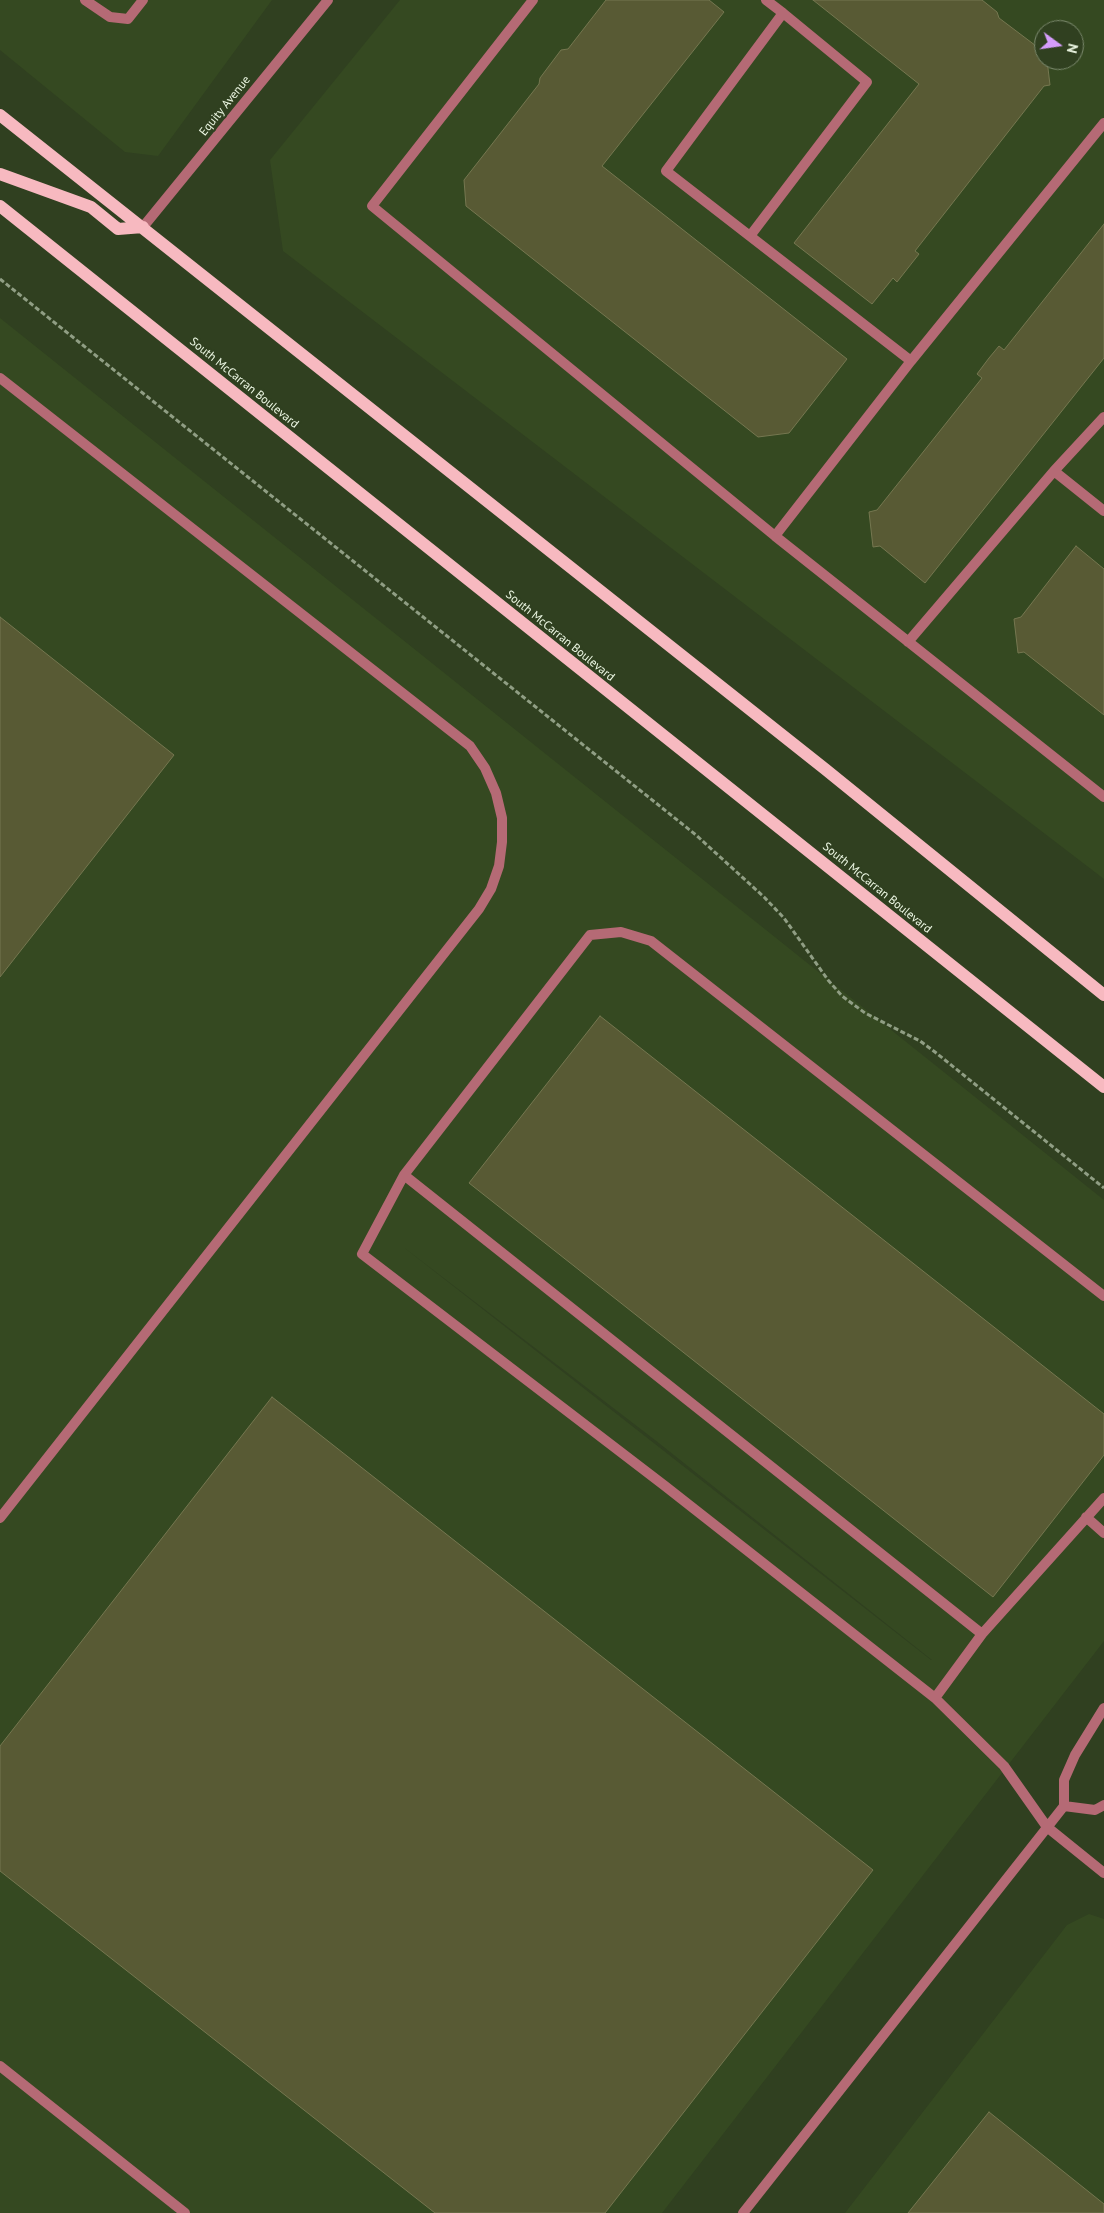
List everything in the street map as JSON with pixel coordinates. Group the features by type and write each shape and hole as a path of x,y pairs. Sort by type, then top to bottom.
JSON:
{"main road":[{"path":"0,114 825,769 1104,996"},
{"path":"0,174 91,207 118,229 142,227"},
{"name":"South McCarran Boulevard","path":"0,206 1104,1087"}],"street":[{"path":"85,0 110,18 128,19 142,0"},
{"name":"Equity Avenue","path":"142,227 328,0"},
{"path":"533,0 372,206 775,536 1104,797"},
{"path":"750,236 867,82 766,0"},
{"path":"783,13 666,171 911,361"},
{"path":"775,536 911,361 1104,123"},
{"path":"0,378 470,746 486,768 496,792 502,818 499,866 491,889 479,910 0,1518"},
{"path":"908,642 1054,471 1104,416"},
{"path":"1054,471 1104,511"},
{"path":"1104,1296 651,941 621,932 590,935 404,1175 362,1254 673,1492 935,1698 1004,1766 1047,1827 1104,1873"},
{"path":"404,1175 982,1634"},
{"path":"935,1698 982,1634 1104,1498"},
{"path":"1086,1518 1104,1533"},
{"path":"743,2213 1064,1806 1064,1780 1075,1755 1104,1708"},
{"path":"1064,1806 1095,1810 1104,1805"},
{"path":"0,2066 185,2213"}],"path":[{"path":"0,279 696,835 764,897 784,918 828,980 842,996 866,1013 920,1041 1104,1188"}],"shaded area":[{"path":"0,0 272,0 158,156 125,152 0,50"},
{"path":"400,0 1104,0 1104,879 283,251 270,160"},
{"path":"0,318 1104,1200 1104,1641 662,2213 0,2213","holes":["402,1246 655,1440 932,1660"]},
{"path":"1089,1914 1104,1919 1104,2213 845,2213 1067,1925"}],"building":[{"path":"606,0 709,0 724,12 602,166 847,359 789,433 758,437 466,206 464,180 539,84 540,78 561,50 568,49"},
{"path":"813,0 982,0 997,12 999,18 1034,44 1034,70 1048,70 1050,85 1044,86 915,251 919,254 897,282 893,278 872,304 794,243 919,84"},
{"path":"1104,224 1104,358 925,583 880,546 873,547 869,512 877,510 982,378 977,374 989,358 999,346 1004,350"},
{"path":"1076,546 1104,569 1104,715 1024,652 1018,653 1014,619 1021,617"},
{"path":"0,617 174,755 0,977"},
{"path":"600,1016 1104,1414 1104,1455 993,1597 469,1183"},
{"path":"272,1397 873,1870 605,2213 435,2213 0,1871 0,1746"},
{"path":"989,2112 1104,2204 1104,2213 908,2213"}]}
